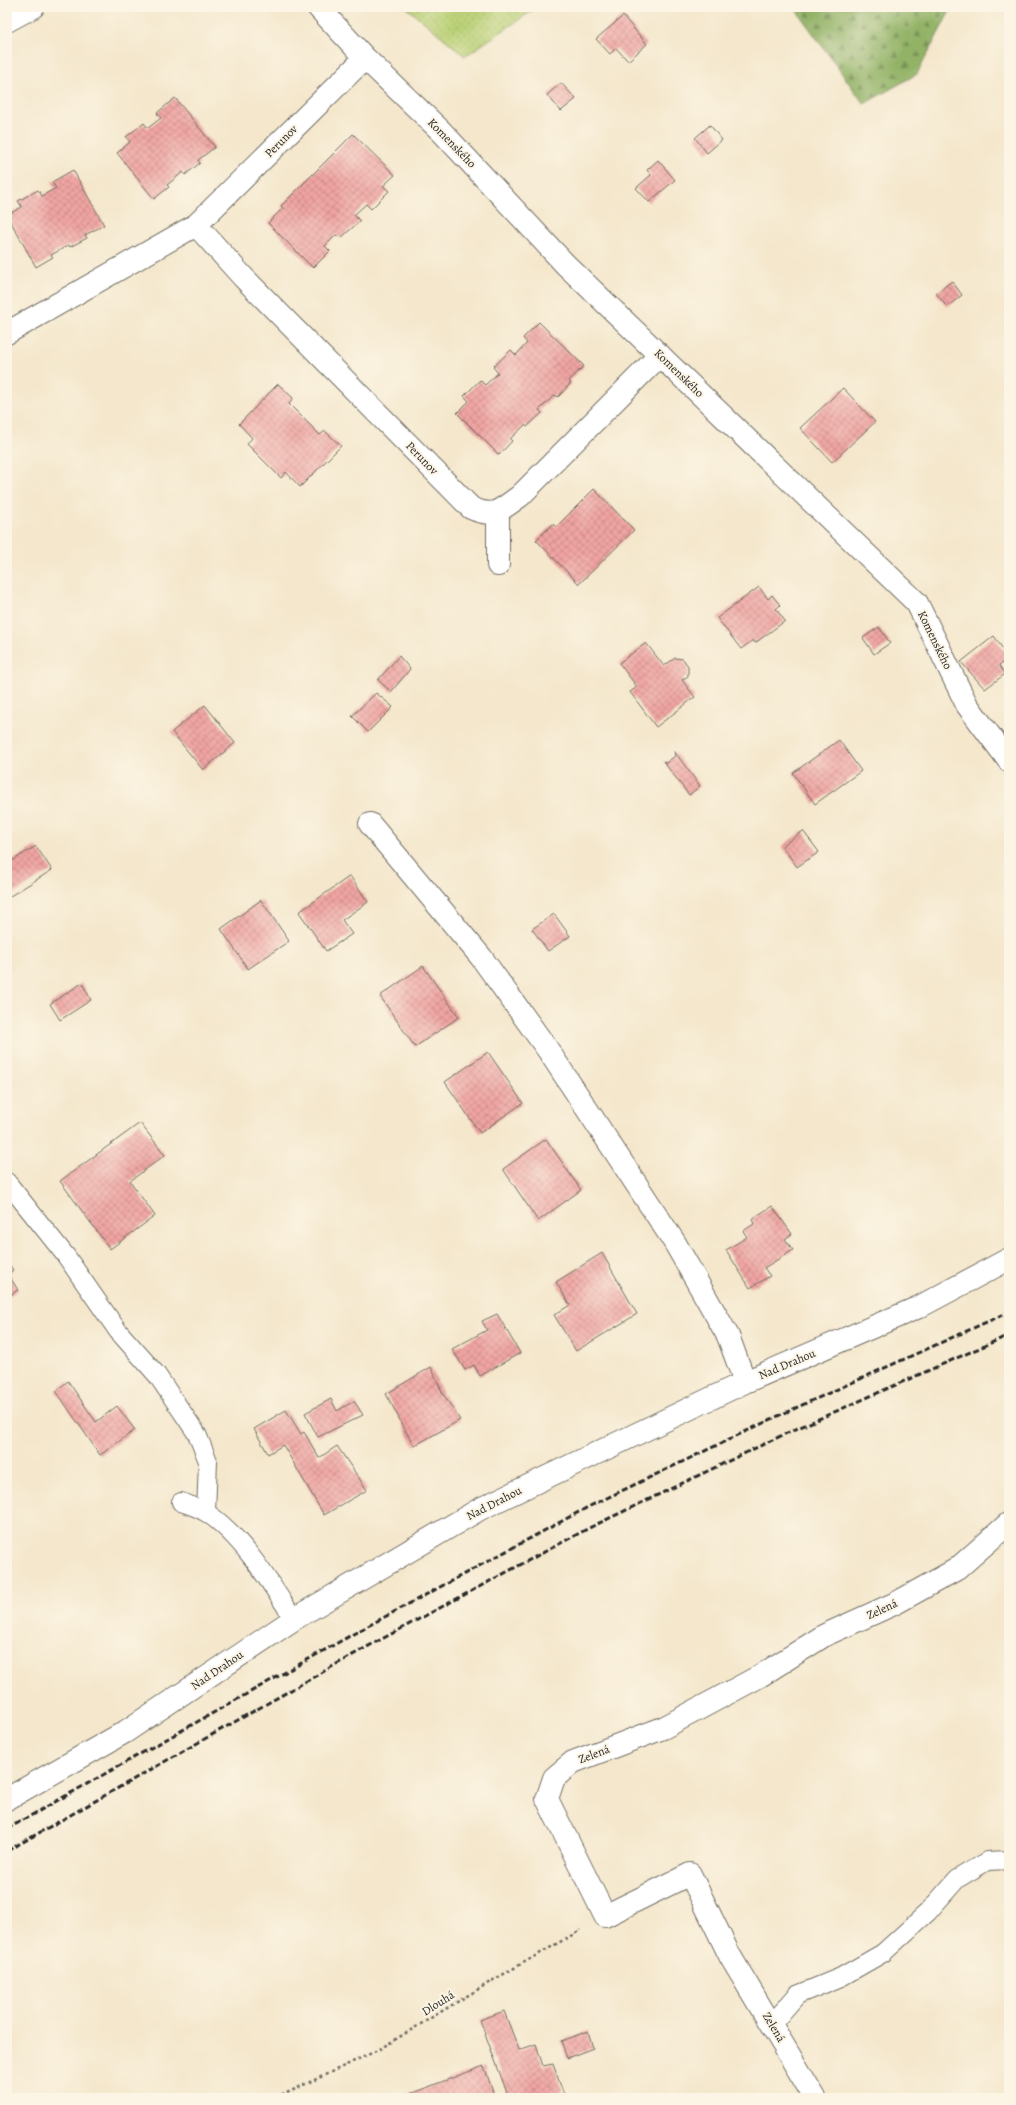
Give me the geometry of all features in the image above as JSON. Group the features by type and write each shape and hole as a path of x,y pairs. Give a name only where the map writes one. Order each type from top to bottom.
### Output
{"street":[{"path":"7,21 33,7"},
{"name":"Komenského","path":"318,7 366,58 442,132 565,264 917,603 967,705 1009,761"},
{"name":"Perunov","path":"7,333 196,225 366,58"},
{"name":"Perunov","path":"196,225 243,278 471,508 482,513 493,514 498,511"},
{"path":"498,565 498,511 520,496 660,355"},
{"path":"370,824 481,957 548,1050 675,1243 728,1336 745,1382"},
{"name":"Nad Drahou","path":"7,1799 125,1732 294,1619 480,1509 745,1382 919,1307 1009,1259"},
{"name":"Zelená","path":"815,2098 730,1956 690,1874 605,1916 548,1798 554,1778 573,1762 663,1728 760,1676 826,1635 896,1603 957,1569 1009,1523"}],"lane":[{"path":"7,1182 66,1256 118,1331 157,1375 197,1434 208,1461 206,1512"},
{"path":"181,1502 206,1512 231,1534 255,1562 294,1619"},
{"path":"772,2024 797,1995 841,1977 883,1953 928,1912 957,1879 987,1861 1009,1860"}],"path":[{"name":"Dlouhá","path":"276,2098 378,2050 495,1979 605,1916"}],"green space":[{"path":"406,7 538,7 465,56"},
{"path":"794,7 952,7 917,74 864,104"}],"building":[{"path":"623,16 647,44 628,61 616,48 610,54 596,39"},
{"path":"561,83 576,99 561,111 547,95"},
{"path":"175,98 215,147 198,160 200,163 185,175 183,172 167,185 169,187 154,199 117,153 130,142 126,137 144,123 148,128 161,118 157,113"},
{"path":"710,125 722,140 707,153 695,138"},
{"path":"353,134 395,175 383,186 389,191 371,209 366,204 354,215 360,221 341,238 336,235 325,246 330,251 313,268 268,223 283,208 281,206"},
{"path":"658,160 675,180 649,202 636,188 651,175 647,170"},
{"path":"73,170 104,225 85,235 87,238 70,247 69,245 51,255 53,257 36,267 7,215 22,207 18,201 38,190 42,196 56,188 52,182"},
{"path":"952,281 962,295 947,307 936,293"},
{"path":"539,322 584,366 569,381 571,383 558,397 555,395 539,410 542,413 527,427 525,425 510,439 512,441 499,455 457,413 469,401 464,396 480,380 485,385 498,373 493,367 511,350 516,355 527,343 523,338"},
{"path":"278,384 293,398 289,404 320,435 325,431 341,446 300,487 286,472 281,478 247,444 252,438 239,424"},
{"path":"843,388 875,422 832,462 800,428"},
{"path":"594,489 634,530 579,584 536,540 553,524 556,527"},
{"path":"759,587 768,599 772,595 780,605 776,609 785,621 755,643 753,640 741,649 717,618"},
{"path":"879,627 890,643 874,654 863,638"},
{"path":"994,636 1009,658 999,665 1005,674 985,689 961,662"},
{"path":"646,643 664,666 675,658 683,659 688,666 688,676 682,680 695,697 656,727 630,692 637,687 619,663"},
{"path":"399,656 410,669 391,692 378,680"},
{"path":"376,693 393,707 368,732 352,716"},
{"path":"205,705 235,743 203,770 172,732"},
{"path":"839,740 861,771 815,804 793,773"},
{"path":"674,751 700,786 689,795 663,761 666,763 675,756"},
{"path":"803,831 819,852 797,867 782,846"},
{"path":"36,846 52,870 7,898 7,864"},
{"path":"350,876 368,902 342,920 352,934 326,951 299,912"},
{"path":"261,900 289,941 248,969 221,929"},
{"path":"554,914 570,936 548,951 532,929"},
{"path":"423,966 459,1017 415,1047 380,996"},
{"path":"82,983 91,1000 60,1020 50,1004"},
{"path":"488,1052 523,1103 480,1133 445,1082"},
{"path":"140,1123 165,1155 130,1181 155,1216 110,1249 60,1181"},
{"path":"546,1139 581,1190 538,1221 503,1169"},
{"path":"772,1206 792,1234 785,1239 793,1250 764,1268 770,1276 750,1288 726,1250 747,1237 743,1231 754,1224 752,1219"},
{"path":"602,1253 637,1314 576,1351 554,1315 570,1305 556,1282"},
{"path":"7,1261 13,1270 8,1274 18,1290 7,1297"},
{"path":"497,1314 520,1353 480,1376 474,1365 465,1370 452,1349 487,1330 482,1321"},
{"path":"431,1367 443,1394 460,1420 414,1446 386,1394"},
{"path":"68,1381 96,1422 117,1406 135,1430 100,1455 56,1391"},
{"path":"331,1399 337,1411 354,1401 363,1415 318,1437 305,1413"},
{"path":"286,1410 301,1434 304,1432 319,1458 337,1446 367,1490 324,1515 283,1445 268,1454 254,1429"},
{"path":"504,2011 519,2050 536,2044 543,2066 553,2064 565,2098 509,2098 480,2020"},
{"path":"588,2031 593,2048 567,2058 561,2041"},
{"path":"484,2066 495,2098 399,2098"}],"railway":[{"path":"7,1829 355,1633 588,1507 780,1415 1009,1312"},
{"path":"7,1851 365,1648 589,1528 789,1432 1009,1335"}]}
